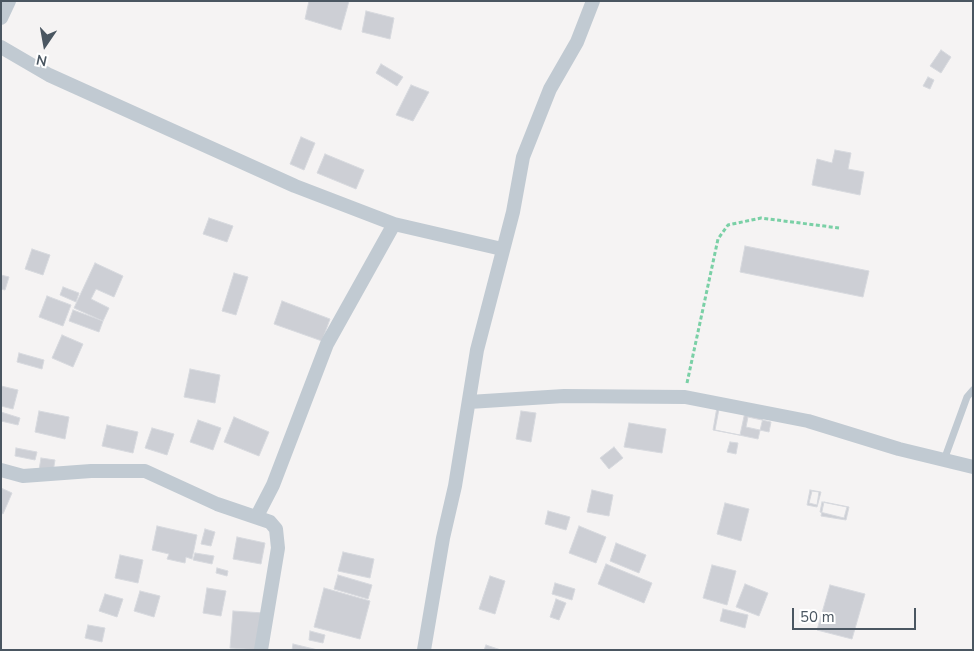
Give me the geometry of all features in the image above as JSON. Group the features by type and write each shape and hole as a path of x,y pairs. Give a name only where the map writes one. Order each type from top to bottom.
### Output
{"street":[{"path":"1,18 9,1"},
{"path":"424,650 477,350 513,212 523,157 550,89 577,42 593,1"},
{"path":"1,48 49,75 294,186 394,224 502,249"},
{"path":"256,516 273,485 327,344 394,224"},
{"path":"469,402 564,396 685,397 808,421 973,467"},
{"path":"1,470 23,476 91,471 145,471 217,504 270,522 276,529 278,538 262,650"}],"lane":[{"path":"944,460 968,397 973,390"}],"path":[{"path":"685,397 689,368 718,239 728,225 761,218 839,228"}],"building":[{"path":"309,1 349,1 341,30 305,19"},
{"path":"366,11 394,18 390,39 362,32"},
{"path":"941,50 951,57 941,73 930,66"},
{"path":"381,64 403,77 397,86 376,73"},
{"path":"928,77 934,80 930,89 923,86"},
{"path":"411,85 429,92 413,121 396,115"},
{"path":"301,137 315,143 304,170 290,164"},
{"path":"835,150 851,153 848,169 864,172 860,195 812,185 817,159 832,163"},
{"path":"325,154 364,170 356,189 317,173"},
{"path":"209,218 233,226 227,242 203,234"},
{"path":"745,246 869,271 863,297 740,272"},
{"path":"32,249 50,255 43,275 25,269"},
{"path":"95,263 123,276 114,297 96,289 91,299 109,308 103,321 74,308"},
{"path":"234,273 248,277 236,315 222,311"},
{"path":"1,275 9,277 5,290 1,289"},
{"path":"63,287 79,293 76,302 60,295"},
{"path":"47,296 71,305 63,326 39,317"},
{"path":"282,301 330,319 322,341 274,324"},
{"path":"73,310 103,321 99,332 69,321"},
{"path":"62,335 83,344 73,367 52,358"},
{"path":"19,353 44,360 42,369 17,362"},
{"path":"190,369 220,375 215,403 184,397"},
{"path":"1,386 18,390 13,409 1,406"},
{"path":"717,407 745,412 740,435 713,430"},
{"path":"719,409 763,418 758,439 715,430"},
{"path":"39,411 69,417 65,439 35,432"},
{"path":"521,411 536,413 531,442 516,439"},
{"path":"1,412 20,418 18,425 1,421"},
{"path":"234,417 269,432 259,456 224,442"},
{"path":"748,417 771,422 769,432 746,427"},
{"path":"198,420 221,428 213,450 190,442"},
{"path":"629,423 666,429 662,453 624,447"},
{"path":"107,425 138,432 133,453 102,446"},
{"path":"152,428 174,434 167,455 145,448"},
{"path":"730,442 738,443 736,454 727,452"},
{"path":"614,447 623,458 609,469 600,458"},
{"path":"16,448 37,452 35,460 15,456"},
{"path":"41,458 55,460 53,472 39,470"},
{"path":"1,488 12,493 3,514 1,513"},
{"path":"592,490 613,495 609,516 587,512"},
{"path":"810,490 821,492 817,507 807,505"},
{"path":"812,491 819,492 817,505 809,503"},
{"path":"822,502 847,507 844,518 820,512"},
{"path":"824,502 849,507 846,520 821,516"},
{"path":"725,503 749,509 741,541 717,534"},
{"path":"548,511 570,517 566,530 545,524"},
{"path":"157,526 197,535 192,559 186,557 185,563 167,559 169,554 152,550"},
{"path":"579,526 606,537 596,563 569,553"},
{"path":"205,529 215,532 211,546 201,544"},
{"path":"237,537 265,543 261,564 233,559"},
{"path":"616,543 646,555 639,573 610,561"},
{"path":"343,552 374,559 370,578 338,571"},
{"path":"195,553 214,556 212,564 193,560"},
{"path":"120,555 143,560 138,583 115,578"},
{"path":"606,564 652,583 644,603 598,584"},
{"path":"712,565 736,571 727,605 703,598"},
{"path":"217,568 228,571 227,576 216,573"},
{"path":"338,575 372,585 368,599 334,589"},
{"path":"490,576 505,581 495,614 479,609"},
{"path":"555,583 575,589 572,600 552,594"},
{"path":"745,584 768,593 759,616 736,607"},
{"path":"830,585 865,594 852,639 817,630"},
{"path":"207,588 226,591 221,616 203,613"},
{"path":"324,588 370,601 360,639 314,627"},
{"path":"140,591 160,596 154,617 134,611"},
{"path":"105,594 123,599 117,617 99,611"},
{"path":"556,599 566,603 559,620 550,617"},
{"path":"723,609 748,615 745,628 720,621"},
{"path":"233,611 264,613 261,650 230,648"},
{"path":"88,625 105,628 102,642 85,638"},
{"path":"310,631 325,635 323,643 309,640"},
{"path":"293,644 318,650 292,650"},
{"path":"486,645 501,650 484,650"}]}
